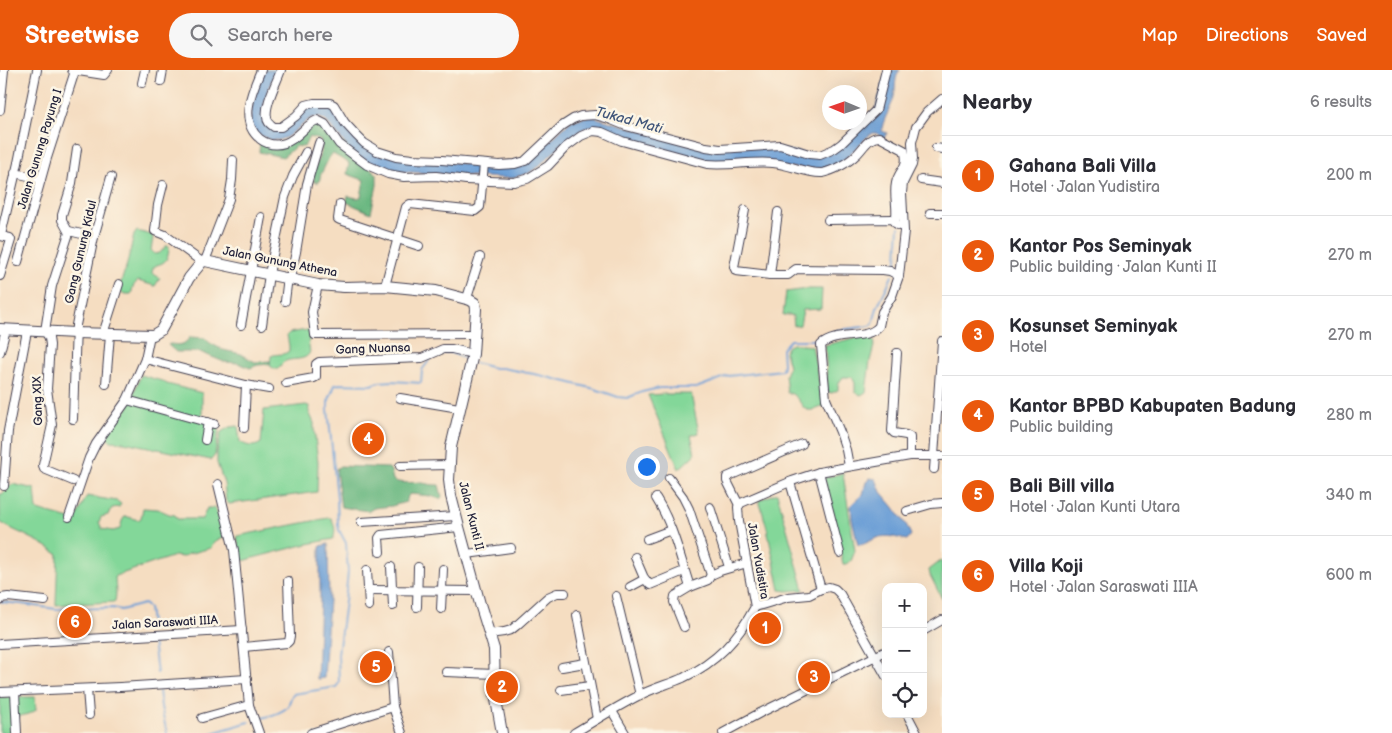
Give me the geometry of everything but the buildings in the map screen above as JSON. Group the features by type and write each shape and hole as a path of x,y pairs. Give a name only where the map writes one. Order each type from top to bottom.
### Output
{"street":[{"path":"0,110 4,70"},
{"path":"0,276 2,261 11,239 1,235 37,70"},
{"path":"74,70 104,75 108,70"},
{"name":"Jalan Gunung Payung I","path":"18,262 74,70"},
{"path":"142,83 145,70"},
{"path":"161,81 163,70"},
{"path":"260,70 249,104 249,122 254,133 266,143 278,145 288,142 316,120 325,124 340,144 366,165 381,172 404,177 436,176 514,182 527,179 548,166 566,147 581,136 594,131 602,132 622,141 707,164 784,164 811,172 822,173 850,160 857,155 868,141 879,137 904,150 907,159 896,181 894,194 899,226"},
{"path":"281,70 266,114 267,119 274,127 281,127 296,116 306,105 314,102 330,103 334,105 345,123 357,136 364,143 378,151 396,157 484,165 515,164 525,161 562,126 581,116 609,119 626,126 706,147 720,149 780,145 809,154 820,155 841,144 876,110 886,70"},
{"path":"849,466 840,432 826,399 821,345 832,338 871,332 877,329 881,322 882,312 892,296 902,193 912,165 912,142 916,127 927,112 942,98"},
{"path":"285,302 296,252 307,184 319,143"},
{"name":"Gang Gunung Kidul","path":"69,231 62,220 62,215 72,183 77,149"},
{"path":"262,325 269,274 285,197 293,176 306,152"},
{"path":"0,352 3,329 150,335 161,330 190,278 204,261 229,199 233,160"},
{"path":"386,286 405,208 410,204 478,210 480,207 484,165"},
{"path":"16,173 41,179"},
{"name":"Gang Gunung Kidul","path":"73,419 75,333 94,237 111,177"},
{"path":"921,180 942,183"},
{"path":"163,185 155,230 204,261"},
{"path":"340,204 338,215 340,220 419,246"},
{"path":"745,210 734,267 736,271 770,276 788,275 796,269 895,274"},
{"path":"770,276 778,212"},
{"path":"930,213 942,213"},
{"path":"241,325 261,217"},
{"path":"828,220 880,218 891,219 899,226"},
{"path":"45,331 52,286 69,231 94,237"},
{"path":"471,301 480,256"},
{"name":"Jalan Gunung Athena","path":"204,261 318,285 344,287 386,286 436,291 471,301"},
{"path":"106,384 106,334 119,284"},
{"path":"318,285 312,312 315,335 474,334"},
{"name":"Jalan Kunti II","path":"471,301 476,309 473,354 451,446 449,465 451,496 494,649 496,702 502,733"},
{"path":"4,486 8,431 27,330"},
{"name":"Gang XIX","path":"45,331 50,345 48,389 52,425 43,467 73,481"},
{"path":"69,517 84,469 96,444 127,400 145,359 150,335"},
{"path":"934,469 937,456 942,342"},
{"name":"Gang Nuansa","path":"286,383 314,378 316,376 316,364 319,362 422,358 443,349 473,354"},
{"path":"897,353 892,430 894,433 910,437 910,456"},
{"path":"145,359 246,385 269,389"},
{"path":"244,428 246,385"},
{"path":"400,398 460,408"},
{"path":"127,400 211,423 205,440"},
{"path":"802,444 727,477 727,481 739,505 744,501 790,482 819,472 910,456 937,456"},
{"path":"400,466 449,465"},
{"path":"819,472 840,553"},
{"path":"670,478 690,509 712,575"},
{"path":"790,482 821,589"},
{"path":"218,484 234,550 249,705 258,733"},
{"path":"656,498 663,509 690,587"},
{"path":"906,511 942,503"},
{"name":"Jalan Yudistira","path":"574,733 640,695 703,668 729,646 739,634 755,607 739,521 739,505"},
{"path":"710,507 729,567"},
{"path":"361,522 458,522"},
{"path":"380,552 381,536 458,522"},
{"path":"647,539 671,530"},
{"path":"467,554 511,548"},
{"path":"635,557 645,579 650,585 684,571"},
{"path":"684,627 674,598 690,587 708,580 712,575 729,567 747,563"},
{"path":"391,567 392,606"},
{"path":"417,607 418,567"},
{"path":"441,609 443,569"},
{"path":"367,570 369,606"},
{"path":"630,587 645,579"},
{"path":"244,647 287,644 290,636 288,581"},
{"path":"755,607 788,597 809,595 821,589 835,589 840,594 884,673"},
{"path":"368,590 477,590"},
{"path":"489,634 511,630 548,597 557,593 565,593"},
{"path":"0,600 8,596 45,601"},
{"path":"616,596 640,695"},
{"path":"577,615 597,719"},
{"path":"927,629 942,620"},
{"name":"Jalan Saraswati IIIA","path":"0,644 242,630"},
{"path":"389,652 393,707 402,733"},
{"path":"723,733 882,653"},
{"path":"562,667 585,663"},
{"path":"446,672 495,674"},
{"path":"0,692 87,689 247,679"},
{"path":"561,690 590,686"},
{"path":"87,689 89,715"},
{"path":"15,692 17,733"},
{"path":"202,718 249,705"},
{"path":"311,733 393,707"},
{"path":"612,711 625,733"},
{"path":"909,718 917,733"}],"green space":[{"path":"315,123 323,126 377,174 377,185 371,213 346,202 348,196 361,197 364,180 347,174 349,163 333,154 330,156 321,174 319,182 314,182 314,171 321,150 320,140 309,137 304,147 296,146 283,157 259,152 260,142 277,147"},
{"path":"137,231 152,235 151,250 155,254 160,253 166,246 169,246 168,254 164,262 153,269 152,273 160,278 155,286 138,281 134,285 131,294 125,294 118,291 134,235"},
{"path":"822,289 821,309 803,310 800,325 794,326 793,316 783,315 786,292"},
{"path":"307,330 311,334 309,338 310,352 307,356 282,363 278,369 270,366 271,356 289,351 287,335 289,333"},
{"path":"190,337 205,338 223,350 241,354 255,362 270,361 270,364 250,368 238,363 224,362 200,352 176,352 168,345 182,344"},
{"path":"859,337 872,337 875,342 870,361 866,392 861,395 855,392 855,383 852,377 843,377 838,384 838,390 832,393 828,392 825,345"},
{"path":"792,344 812,346 824,406 809,410 805,409 793,395 787,392 785,375 789,366 785,352 787,347"},
{"path":"141,375 202,393 202,417 219,426 215,455 211,460 111,441 106,437 128,407"},
{"path":"691,394 699,433 691,435 695,454 679,469 648,395"},
{"path":"309,406 309,412 314,423 318,462 317,492 229,504 226,501 224,483 217,463 221,432 230,427 238,426 240,442 256,446 261,443 264,410"},
{"path":"340,466 389,468 393,480 403,483 439,485 442,497 440,499 410,494 406,502 374,508 369,511 341,507 336,469"},
{"path":"843,474 855,551 851,561 846,564 843,564 824,478"},
{"path":"12,484 35,489 37,510 74,520 87,496 117,501 121,504 119,507 112,508 108,515 101,517 99,522 102,529 113,531 120,529 125,516 138,520 141,518 143,508 158,509 175,515 177,519 202,519 207,508 215,508 222,526 223,538 215,541 211,548 183,557 174,556 115,576 116,595 113,602 56,605 58,554 40,542 0,522 0,494"},
{"path":"777,493 804,590 780,590 759,500"},
{"path":"331,518 334,526 335,534 333,539 241,561 237,536"},
{"path":"942,560 942,599 929,570"},
{"path":"0,697 35,697 36,710 14,718 14,733 0,733"}],"water":[{"path":"262,70 277,70 264,104 273,130 312,105 326,106 335,112 376,152 473,165 529,160 571,121 590,116 692,145 775,148 823,156 854,130 867,130 867,119 874,113 887,70 900,70 896,79 893,101 882,127 882,131 887,133 884,138 876,133 872,133 842,162 830,167 812,169 713,162 628,141 612,131 592,126 583,129 565,141 529,173 512,178 395,171 372,165 352,152 326,121 319,117 311,118 287,137 279,140 270,140 255,133 250,123 255,86"},
{"path":"870,478 876,479 881,492 906,524 911,535 907,540 884,536 858,545 851,505 863,494 866,482"},
{"path":"328,544 329,600 324,678 317,679 320,548"}],"waterway":[{"path":"894,271 897,259 899,227"},
{"path":"475,363 539,375 595,389 618,397 627,398 659,388 696,388 728,376 782,370 782,349 790,340 816,340 839,330 870,326 873,324 877,308 892,276"},
{"path":"440,354 449,352 469,360"},
{"path":"262,718 283,711 288,706 293,694 336,687 339,683 338,654 348,572 346,543 338,524 328,409 328,402 335,385 372,385 379,382 392,381 421,383 422,370 431,358"},
{"path":"2,602 56,609 113,608 121,610 144,604 149,608 152,630"},
{"path":"153,641 157,673"},
{"path":"159,691 167,733"},
{"path":"212,733 249,722"}],"place":[{"name":"Kantor BPBD Kabupaten Badung","path":"368,439"},
{"name":"Villa Koji","path":"75,622"},
{"name":"Gahana Bali Villa","path":"765,628"},
{"name":"Bali Bill villa","path":"376,667"},
{"name":"Kosunset Seminyak","path":"814,677"},
{"name":"Kantor Pos Seminyak","path":"502,687"}],"water label":[{"name":"Tukad Mati","path":"629,120"}]}
